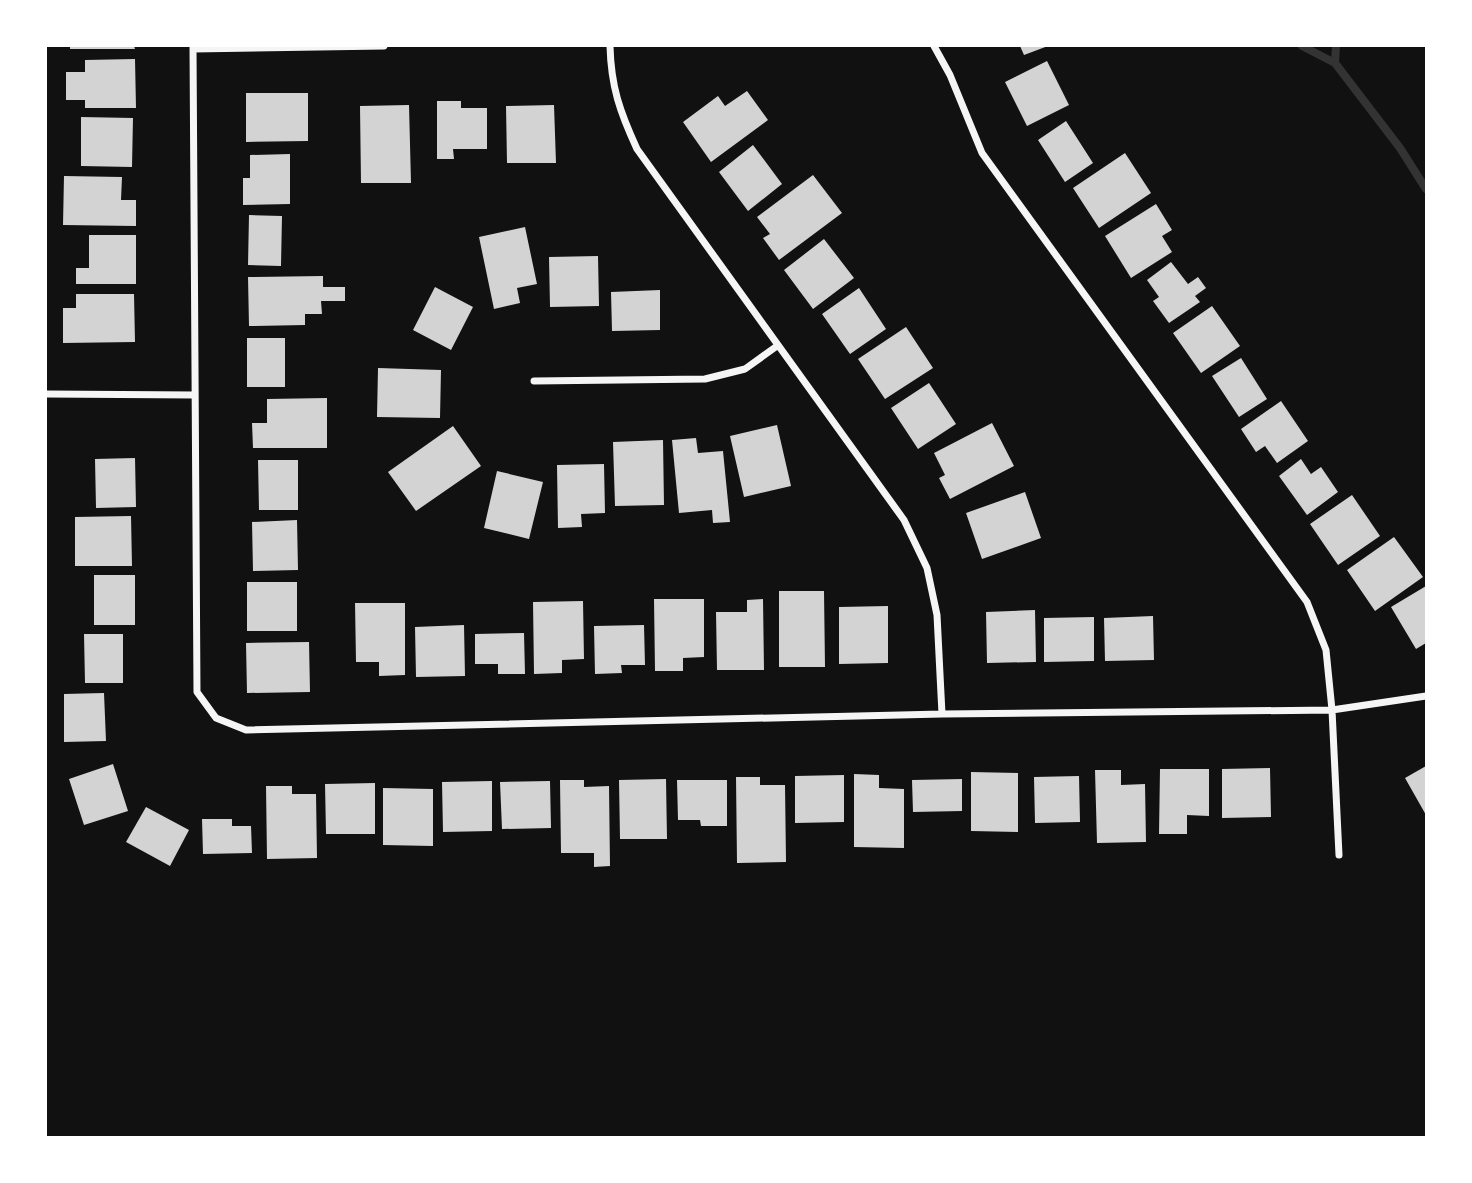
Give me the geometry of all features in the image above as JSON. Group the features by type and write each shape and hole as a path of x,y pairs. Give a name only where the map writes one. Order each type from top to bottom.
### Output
{"street":[{"path":"384,46 193,47 197,692 216,718 246,730 942,714 1332,710 1426,696"},
{"path":"611,46 611,75 621,114 637,149 904,520 927,568 937,615 942,714"},
{"path":"934,46 950,75 982,153 1307,601 1326,650 1332,710 1339,855"},
{"path":"534,381 705,379 745,369 777,346"},
{"path":"46,394 195,395"}],"building":[{"path":"70,46 134,46 135,49 70,49"},
{"path":"1020,46 1048,46 1024,55"},
{"path":"135,59 136,108 85,108 85,100 66,100 66,72 85,72 85,60"},
{"path":"1047,61 1069,105 1027,126 1005,82"},
{"path":"747,91 768,120 711,162 683,122 718,96 725,106"},
{"path":"246,93 308,93 308,141 246,142"},
{"path":"437,101 461,101 461,108 487,108 487,149 453,149 454,159 437,159"},
{"path":"409,105 411,183 361,183 360,106"},
{"path":"554,105 556,163 507,163 506,106"},
{"path":"81,117 133,118 132,167 81,166"},
{"path":"1066,121 1093,163 1065,182 1038,140"},
{"path":"753,145 782,184 748,211 719,172"},
{"path":"1125,153 1151,193 1099,228 1073,188"},
{"path":"290,154 290,204 243,205 243,178 250,178 250,155"},
{"path":"813,175 842,213 779,260 763,238 770,234 757,217"},
{"path":"64,176 122,177 121,200 136,200 136,226 63,225"},
{"path":"1156,204 1172,230 1162,236 1172,252 1131,278 1105,236"},
{"path":"249,215 282,216 281,266 248,265"},
{"path":"525,227 537,284 517,288 520,303 494,309 479,237"},
{"path":"89,235 136,235 136,284 76,284 76,268 89,268"},
{"path":"824,239 854,278 813,309 784,270"},
{"path":"598,256 599,306 550,307 549,257"},
{"path":"1171,262 1188,284 1198,277 1206,288 1195,296 1200,302 1169,323 1153,301 1159,297 1147,280"},
{"path":"323,276 323,287 345,287 345,301 321,301 322,314 305,314 305,325 249,326 248,277"},
{"path":"435,287 473,307 451,350 413,330"},
{"path":"859,288 886,329 850,354 822,314"},
{"path":"660,290 660,330 612,331 611,292"},
{"path":"76,294 134,294 135,342 63,343 63,308 76,308"},
{"path":"1212,306 1240,346 1201,373 1173,333"},
{"path":"906,327 933,368 885,399 858,359"},
{"path":"247,338 285,338 285,387 247,387"},
{"path":"1241,358 1267,399 1239,417 1212,376"},
{"path":"378,368 441,370 440,418 377,417"},
{"path":"929,383 956,424 918,449 891,408"},
{"path":"327,398 327,448 253,448 252,423 267,423 267,399"},
{"path":"1281,401 1308,441 1277,463 1265,446 1256,452 1241,429"},
{"path":"992,423 1014,466 950,499 939,478 945,475 934,453"},
{"path":"777,425 791,486 744,497 730,436"},
{"path":"453,426 481,466 416,511 388,472"},
{"path":"696,438 698,453 723,451 730,522 713,523 712,510 679,513 672,440"},
{"path":"663,440 664,505 615,506 613,442"},
{"path":"135,458 136,507 96,508 95,459"},
{"path":"1301,459 1311,474 1321,467 1338,492 1307,515 1279,476"},
{"path":"258,460 298,460 298,510 259,510"},
{"path":"604,464 605,513 581,514 582,527 558,528 557,465"},
{"path":"497,471 543,482 529,539 484,528"},
{"path":"1025,492 1041,538 982,559 966,513"},
{"path":"1352,495 1380,536 1338,565 1310,524"},
{"path":"131,516 132,566 75,566 75,517"},
{"path":"297,520 298,570 253,571 252,522"},
{"path":"1394,537 1423,577 1375,611 1347,570"},
{"path":"94,575 135,575 135,625 94,625"},
{"path":"247,582 297,582 297,631 247,631"},
{"path":"1426,586 1426,643 1416,649 1391,607"},
{"path":"779,591 824,591 825,667 779,667"},
{"path":"654,599 704,599 704,657 683,658 683,671 655,671"},
{"path":"763,599 764,670 717,670 716,612 747,612 747,600"},
{"path":"583,601 584,659 562,660 562,673 534,674 533,602"},
{"path":"355,603 405,603 405,675 379,676 379,662 356,662"},
{"path":"888,606 888,663 839,664 839,607"},
{"path":"1035,610 1036,662 987,663 986,612"},
{"path":"1153,616 1154,660 1105,661 1104,618"},
{"path":"1094,617 1094,661 1044,662 1044,618"},
{"path":"464,625 465,676 416,677 415,627"},
{"path":"644,625 645,665 621,665 622,673 595,674 594,626"},
{"path":"524,633 525,674 498,674 498,664 475,664 475,634"},
{"path":"84,634 123,634 123,683 85,683"},
{"path":"309,642 310,692 247,693 246,643"},
{"path":"104,693 106,741 64,742 64,694"},
{"path":"113,764 128,811 84,825 69,779"},
{"path":"1426,766 1426,815 1405,778"},
{"path":"1270,768 1271,817 1222,818 1222,769"},
{"path":"1160,769 1209,769 1209,816 1187,815 1187,834 1159,834"},
{"path":"1095,770 1121,770 1121,785 1145,784 1146,842 1097,843"},
{"path":"971,772 1018,773 1018,832 971,831"},
{"path":"854,774 879,775 879,788 904,789 904,848 854,847"},
{"path":"844,775 844,822 795,823 795,776"},
{"path":"1079,776 1080,822 1035,823 1034,777"},
{"path":"736,777 760,777 760,785 785,785 786,862 737,863"},
{"path":"666,779 667,839 620,839 619,780"},
{"path":"962,779 962,811 913,812 912,780"},
{"path":"560,780 584,780 584,787 609,786 610,866 594,867 594,853 561,853"},
{"path":"677,780 727,780 727,826 701,826 700,820 678,820"},
{"path":"492,781 492,831 443,832 442,782"},
{"path":"550,781 551,828 502,829 500,782"},
{"path":"375,783 375,834 326,834 325,784"},
{"path":"266,786 292,786 292,794 316,794 317,858 267,859"},
{"path":"383,788 433,789 433,846 383,845"},
{"path":"146,807 189,830 170,866 126,842"},
{"path":"202,819 232,819 232,826 251,826 252,853 203,854"}],"waterway":[{"path":"1302,46 1335,63 1400,148 1426,189"},
{"path":"1335,63 1336,46"}]}
